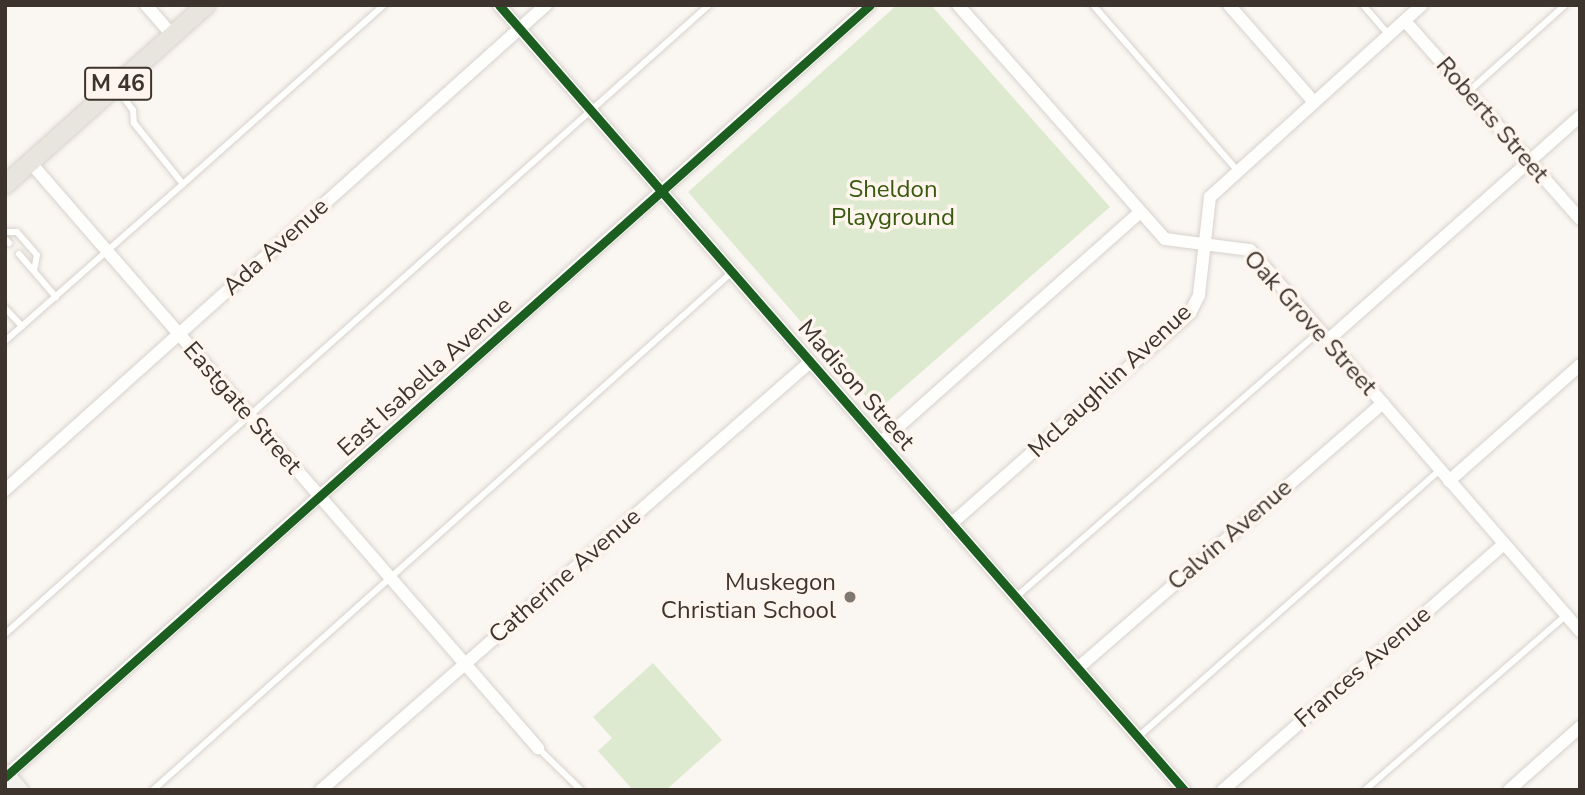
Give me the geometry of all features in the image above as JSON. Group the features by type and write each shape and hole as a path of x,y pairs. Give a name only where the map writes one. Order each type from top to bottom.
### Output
{"main road":[{"name":"M 46","path":"5,185 206,5"},
{"path":"6,775 20,790"}],"street":[{"path":"146,5 173,35"},
{"name":"Madison Street","path":"499,5 1184,790"},
{"name":"Ada Avenue","path":"5,490 546,5"},
{"name":"East Isabella Avenue","path":"6,775 870,5"},
{"name":"Oak Grove Street","path":"958,5 1140,212 1169,241 1250,250 1574,621"},
{"path":"1229,5 1314,102"},
{"name":"McLaughlin Avenue","path":"951,524 1189,313 1199,295 1210,197 1422,5"},
{"name":"Roberts Street","path":"1405,21 1580,219"},
{"path":"1324,336 1580,116"},
{"name":"Eastgate Street","path":"30,162 538,748"},
{"path":"880,443 1140,212"},
{"name":"Catherine Avenue","path":"321,790 810,362"},
{"path":"1449,481 1580,365"},
{"name":"Calvin Avenue","path":"1078,668 1382,403"},
{"name":"Frances Avenue","path":"1223,790 1504,544"},
{"path":"1509,790 1580,727"}],"lane":[{"path":"5,341 108,253 384,5"},
{"path":"5,634 709,5"},
{"path":"1093,5 1238,171"},
{"path":"1363,5 1389,34"},
{"path":"1468,92 1565,5"},
{"path":"115,86 133,110 134,123 183,184"},
{"path":"5,232 17,232 37,255 34,271"},
{"path":"19,254 57,297"},
{"path":"153,790 732,272"},
{"path":"5,308 22,326"},
{"path":"1016,598 1324,336"},
{"path":"1138,737 1440,470"},
{"path":"1365,790 1574,621"},
{"path":"538,748 577,788"}],"green space":[{"name":"Sheldon Playground","path":"897,5 931,5 1110,207 878,410 688,192"},
{"path":"653,663 722,740 666,790 633,790 598,751 612,738 593,717"}],"cycle path":[{"path":"499,5 1184,790"},
{"path":"5,777 870,5"}],"place":[{"name":"Muskegon Christian School","path":"850,597"}]}
